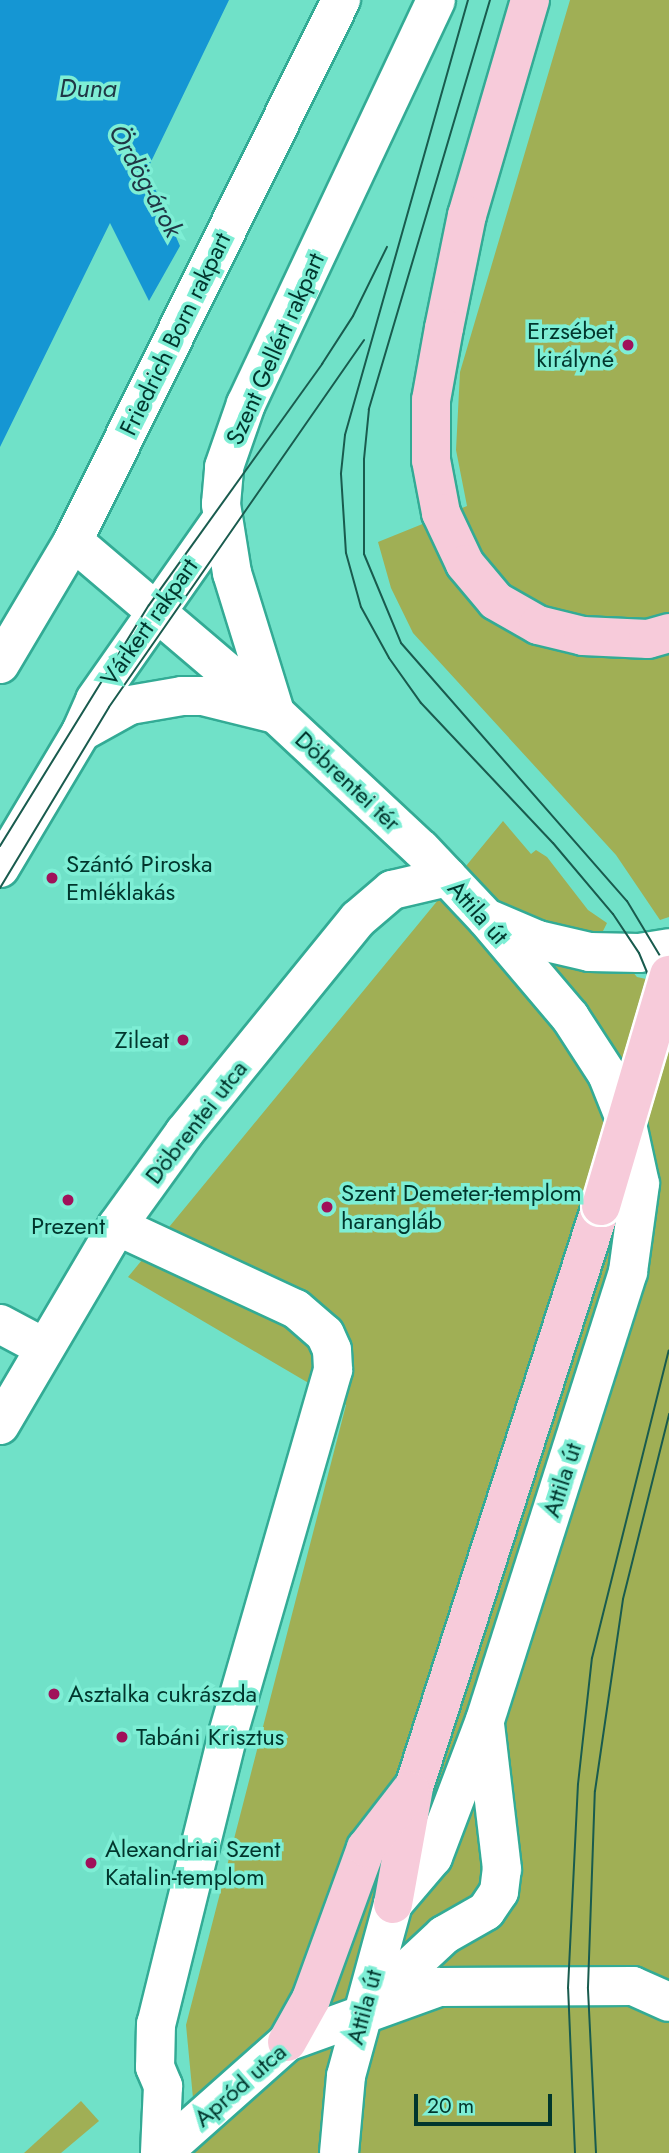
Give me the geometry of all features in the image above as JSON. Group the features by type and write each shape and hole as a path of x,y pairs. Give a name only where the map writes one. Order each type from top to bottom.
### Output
{"main road":[{"name":"Friedrich Born rakpart","path":"0,664 73,541 341,0"},
{"name":"Szent Gellért rakpart","path":"276,714 232,573 223,517 224,467 246,404 436,0"},
{"path":"530,0 467,215 431,400 431,460 440,513 466,564 496,601 538,625 583,636 648,639 669,633"},
{"name":"Várkert rakpart","path":"0,868 81,732 95,700 223,517"},
{"name":"Döbrentei tér","path":"73,541 276,714 421,849"},
{"name":"Várkert rakpart","path":"81,732 130,705 182,696 203,696 276,714"},
{"name":"Attila út","path":"339,2153 346,2076 393,1904 433,1857 485,1720 628,1272 640,1184 627,1124 607,1074 570,1017 486,918 421,849"},
{"name":"Döbrentei utca","path":"0,1425 43,1347 117,1226 184,1133 358,919 392,890 447,877"},
{"path":"486,918 538,940 590,952 639,953 669,948"},
{"path":"393,1904 414,1787 601,1206 669,975"},
{"path":"117,1226 296,1309 325,1334 332,1350 333,1370 228,1734 156,2024 155,2067 163,2086 161,2153"},
{"path":"0,1324 43,1347"},
{"path":"362,2011 444,1934 486,1911 499,1892 502,1869 485,1720"},
{"path":"288,2042 311,1999 366,1848 414,1787"},
{"name":"Apród utca","path":"161,2153 288,2042 362,2011 439,1987 632,1986 669,2002"}],"green space":[{"path":"570,0 669,0 669,917 660,920 616,855 413,633 391,588 378,542 467,506 456,450 460,372"},
{"path":"503,821 531,854 536,850 547,857 588,910 607,923 601,935 637,977 669,984 669,2153 182,2153 197,2140 186,2025 346,1405 128,1277"},
{"path":"81,2101 99,2121 61,2153 24,2153"}],"water":[{"name":"Duna","path":"0,0 229,0 147,170 180,246 149,301 110,223 0,447"}],"tram line":[{"path":"468,0 345,435 341,474 346,553 361,607 389,658 421,703 553,843 613,914 639,953 669,1025"},
{"path":"490,0 369,409 364,459 364,554 401,643 627,901 669,971"},
{"path":"0,846 149,605 322,364 353,316 387,247"},
{"path":"0,888 109,707 364,340"},
{"path":"575,2153 568,1988 578,1784 592,1658 669,1350"},
{"path":"596,2153 588,1987 595,1791 623,1599 669,1414"}],"place":[{"name":"Erzsébet királyné","path":"628,345"},
{"name":"Szántó Piroska Emléklakás","path":"52,878"},
{"name":"Zileat","path":"183,1040"},
{"name":"Prezent","path":"68,1200"},
{"name":"Szent Demeter-templom harangláb","path":"327,1207"},
{"name":"Asztalka cukrászda","path":"54,1694"},
{"name":"Tabáni Krisztus","path":"122,1737"},
{"name":"Alexandriai Szent Katalin-templom","path":"91,1863"}],"water label":[{"name":"Ördög-árok","path":"145,181"}]}
